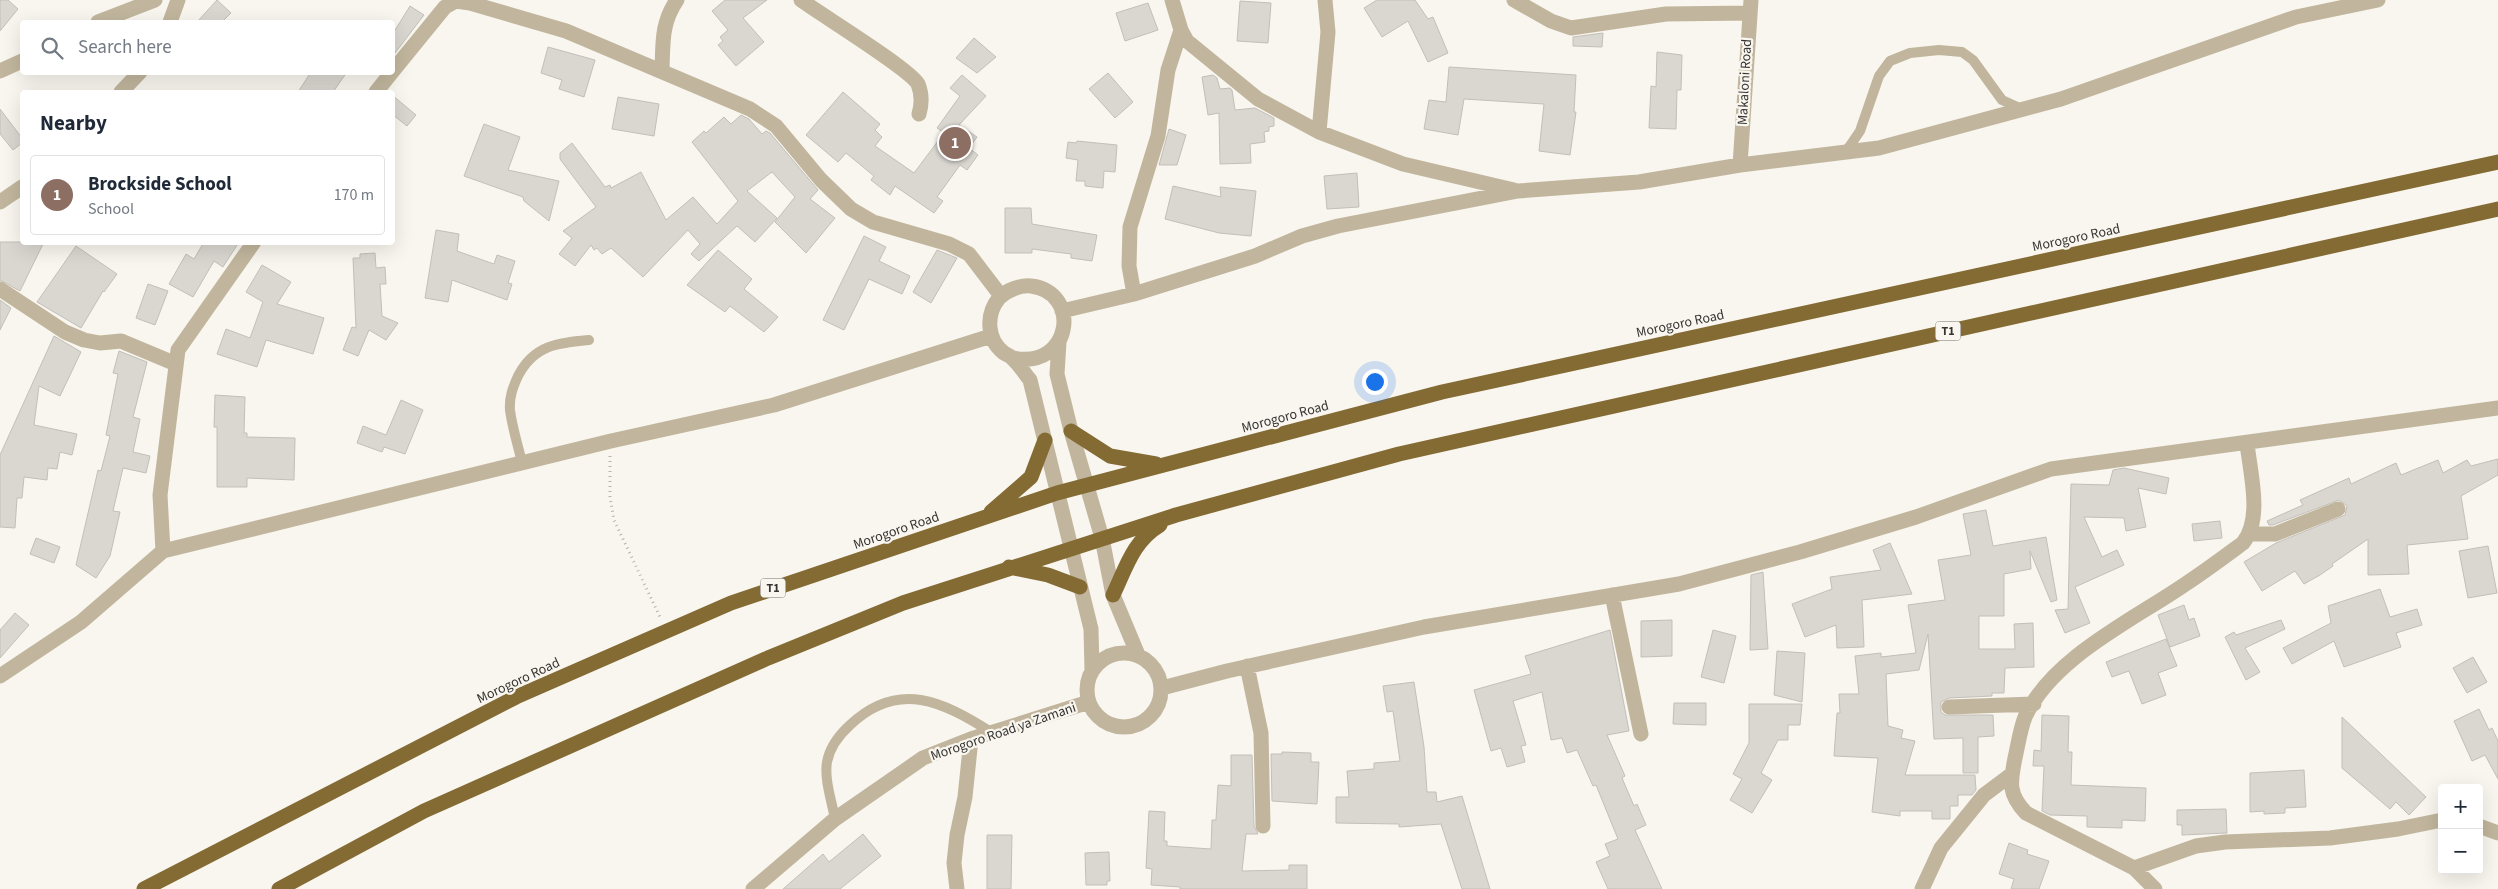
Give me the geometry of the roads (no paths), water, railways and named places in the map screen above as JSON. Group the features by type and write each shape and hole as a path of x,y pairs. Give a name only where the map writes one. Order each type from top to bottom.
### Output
{"highway":[{"name":"Morogoro Road","path":"144,889 508,702 731,603 1057,493 1442,392 2498,162"},
{"name":"T1","path":"279,889 424,811 750,666 903,603 1008,567 1176,515 1399,454 2498,209"},
{"path":"1071,431 1110,456 1161,465"},
{"path":"986,516 1031,476 1045,440"},
{"path":"1114,595 1132,554 1146,534 1176,515"},
{"path":"1008,567 1048,575 1080,587"}],"street":[{"path":"103,20 154,0"},
{"path":"171,20 178,0"},
{"path":"662,71 664,28 668,14 677,0"},
{"path":"800,0 897,65 917,83 922,103 919,114"},
{"path":"1172,0 1181,30 1195,48 1258,99 1319,132 1403,164 1518,191"},
{"path":"1319,132 1328,32 1325,0"},
{"path":"1514,0 1551,21 1571,28 1666,14 1750,6"},
{"path":"1062,311 1134,294 1255,256 1302,236 1338,226 1518,191 1639,182 1740,165 1879,148 2024,110 2296,17 2378,0"},
{"path":"395,68 445,7 456,1 470,3 566,31 750,109 776,126 821,180 851,208 873,222 949,244 969,254 1001,296"},
{"name":"Makaloni Road","path":"1740,165 1750,6"},
{"path":"1134,294 1129,266 1130,227 1158,136 1168,70 1181,30"},
{"path":"0,71 20,62"},
{"path":"123,90 137,75"},
{"path":"378,90 390,75"},
{"path":"0,202 20,188"},
{"path":"163,551 160,495 178,350 252,245"},
{"path":"1013,358 1030,380 1091,629 1092,671 1088,681 1089,702 1097,715 1110,724 1131,726 1150,716 1158,703 1162,688 1155,668 1138,655 1114,595 1102,538 1071,431 1057,374 1059,342 1063,332 1062,311 1050,294 1035,288 1020,287 1001,296 990,314 991,336 1003,353 1013,358 1023,360 1039,358 1052,350 1059,342"},
{"path":"0,289 66,332 84,340 100,342 120,341 176,364"},
{"path":"0,676 81,622 163,551 611,441 774,405 991,336"},
{"path":"1162,688 1247,666 1424,627 1679,584 1800,552 1916,517 2051,469 2247,444 2498,408"},
{"path":"2155,889 2134,868 2026,813 2014,801 2012,774 2025,718 2046,685 2093,642 2184,585 2243,543 2250,534 2254,507 2247,444"},
{"path":"2250,534 2275,534 2338,509"},
{"path":"1612,595 1641,734"},
{"path":"1092,671 1107,656 1117,653 1138,655"},
{"path":"1247,666 1261,733 1262,826"},
{"name":"Morogoro Road ya Zamani","path":"752,889 835,819 923,758 971,738 1089,702"},
{"path":"1949,707 2034,704"},
{"path":"958,889 954,863 957,835 965,797 971,738"},
{"path":"1922,889 1941,848 1984,795 2012,774"},
{"path":"2134,868 2196,846 2225,842 2330,838 2398,829 2438,821"},
{"path":"2483,827 2498,833"}],"lane":[{"path":"1845,153 1860,131 1879,76 1890,61 1910,53 1939,50 1962,52 1973,60 2002,100 2024,110"},
{"path":"522,463 510,409 511,391 528,358 541,350 564,342 589,340"},
{"path":"835,819 826,763 836,738 864,712 895,700 922,700 956,710 992,732"}],"place":[{"name":"Brockside School","path":"955,143"}]}
